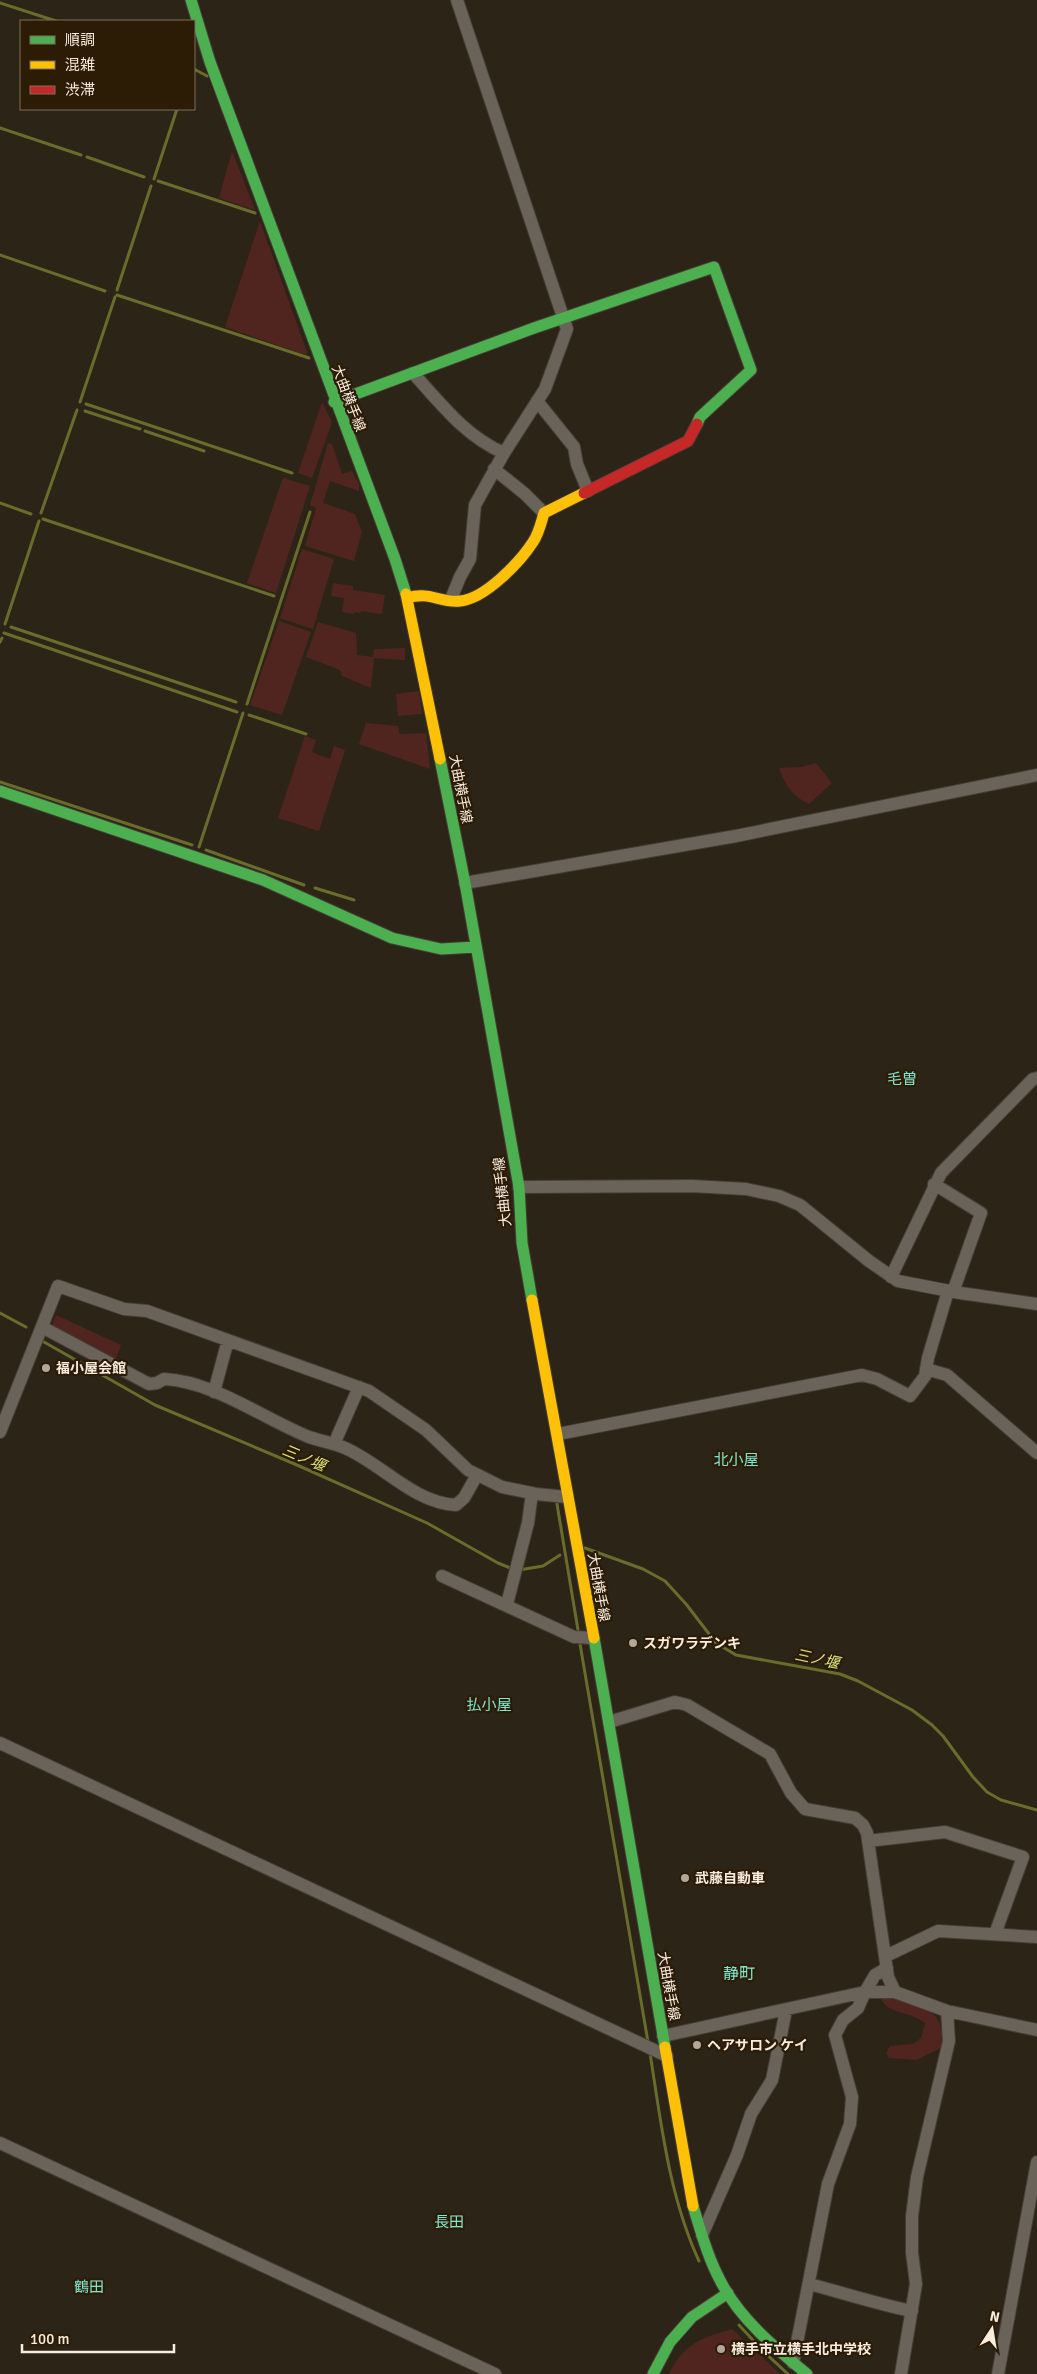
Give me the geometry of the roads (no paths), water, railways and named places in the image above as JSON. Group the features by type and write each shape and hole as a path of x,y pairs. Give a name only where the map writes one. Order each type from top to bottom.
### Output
{"main road":[{"name":"大曲横手線","path":"191,0 214,71 334,402 395,559 407,598 464,883 519,1187 522,1244 609,1722 691,2201 702,2235 728,2294 751,2321 807,2374"},
{"path":"334,402 563,318 714,267 751,370 700,416 688,441 544,513 532,545 494,584 473,598 462,602 420,593 407,598"},
{"path":"0,791 263,880 392,938 441,949 476,947"},
{"path":"653,2374 670,2342 692,2316 728,2294"}],"street":[{"path":"451,599 460,576 470,559 475,505 494,469 544,389 567,329 456,0"},
{"path":"413,373 468,432 492,448 504,453"},
{"path":"537,401 574,447 577,464 588,491"},
{"path":"494,469 525,494 544,513"},
{"path":"464,883 736,836 1037,776"},
{"path":"891,1276 940,1173 1037,1078"},
{"path":"558,1434 862,1375 877,1379 910,1396 925,1376 950,1291 982,1213 934,1184"},
{"path":"519,1187 692,1186 746,1189 779,1196 800,1205 869,1261 898,1281 1037,1304"},
{"path":"0,1432 58,1286 124,1309 147,1311 369,1391 426,1430 468,1470 477,1475 502,1487 567,1497"},
{"path":"42,1327 149,1384 157,1383 164,1379 173,1379 214,1392 310,1437 346,1448 402,1484 447,1504 456,1505 464,1498 477,1475"},
{"path":"214,1392 228,1340"},
{"path":"926,1369 946,1375 1037,1453"},
{"path":"334,1444 359,1387"},
{"path":"507,1604 517,1559 528,1523 532,1493"},
{"path":"442,1576 507,1604 574,1637 593,1638"},
{"path":"609,1722 675,1702 687,1705 770,1754 791,1792 805,1809 855,1818 863,1825 868,1842 888,1977 895,1992"},
{"path":"0,1743 667,2056"},
{"path":"868,1842 945,1832 1023,1857 995,1934"},
{"path":"793,2362 828,2184 850,2124 852,2096 836,2035 843,2020 858,2008 875,1975 886,1962 938,1930 1037,1937"},
{"path":"663,2036 865,1992 895,1992 947,2011 1037,2030"},
{"path":"702,2235 737,2155 751,2114 772,2080 786,2010"},
{"path":"901,2374 916,2284 912,2253 912,2216 917,2177 949,2040 947,2011"},
{"path":"0,2143 495,2374"},
{"path":"998,2374 1037,2162"},
{"path":"809,2284 850,2294 868,2302 912,2311"}],"waterway":[{"path":"0,3 53,20"},
{"path":"195,70 207,76"},
{"path":"154,179 177,110"},
{"path":"0,128 81,155"},
{"path":"87,157 144,177"},
{"path":"158,181 255,213"},
{"path":"117,290 151,186"},
{"path":"0,255 105,291"},
{"path":"117,295 309,358"},
{"path":"80,402 115,297"},
{"path":"86,404 292,473"},
{"path":"41,513 77,410"},
{"path":"85,411 140,429"},
{"path":"145,431 204,451"},
{"path":"0,503 31,514"},
{"path":"247,704 310,512"},
{"path":"43,519 274,596"},
{"path":"5,624 39,521"},
{"path":"11,627 236,702"},
{"path":"4,633 237,712"},
{"path":"0,642 2,638"},
{"path":"199,847 243,713"},
{"path":"249,715 306,734"},
{"path":"0,782 192,845"},
{"path":"206,850 304,885"},
{"path":"315,888 354,900"},
{"name":"三ノ堰","path":"0,1313 26,1327"},
{"name":"三ノ堰","path":"44,1342 155,1405 427,1523 498,1563 513,1569"},
{"path":"557,1504 578,1630"},
{"name":"三ノ堰","path":"585,1548 643,1569 665,1581 686,1604 716,1643 736,1655 840,1674 858,1681 912,1710 943,1736 973,1777 987,1792 1001,1800 1037,1810"},
{"name":"三ノ堰","path":"519,1570 543,1566 560,1555"},
{"path":"580,1644 648,2042"},
{"path":"650,2053 662,2132 673,2185 680,2211 699,2261"},
{"path":"739,2325 788,2374"}],"place":[{"name":"福小屋会館","path":"46,1368"},
{"name":"スガワラデンキ","path":"633,1643"},
{"name":"武藤自動車","path":"685,1878"},
{"name":"ヘアサロン ケイ","path":"697,2045"},
{"name":"横手市立横手北中学校","path":"721,2349"}],"district":[{"name":"毛曽","path":"902,1079"},
{"name":"北小屋","path":"736,1460"},
{"name":"払小屋","path":"489,1705"},
{"name":"静町","path":"739,1973"},
{"name":"長田","path":"449,2222"},
{"name":"鶴田","path":"89,2287"}]}
